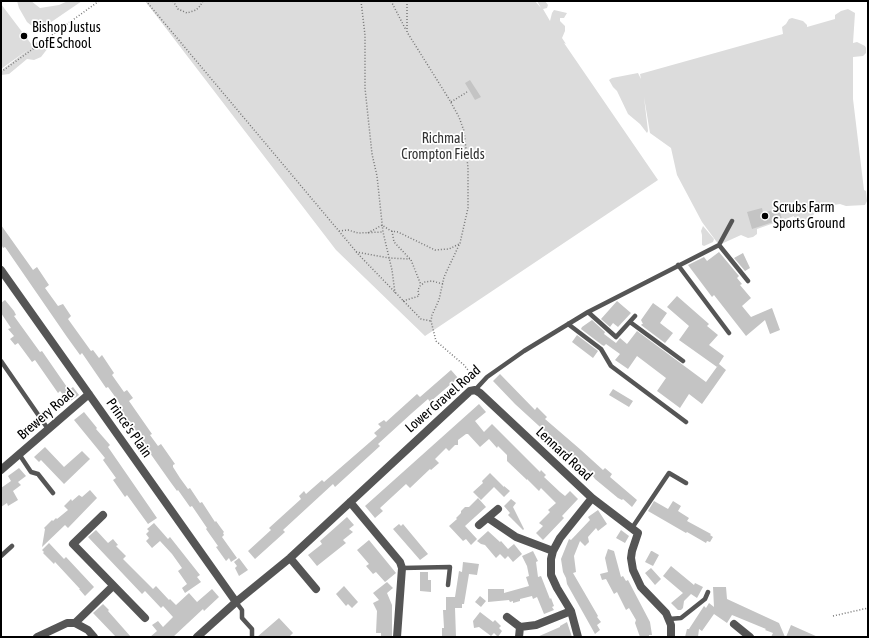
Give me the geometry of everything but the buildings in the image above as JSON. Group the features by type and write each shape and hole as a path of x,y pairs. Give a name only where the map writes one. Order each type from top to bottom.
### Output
{"street":[{"name":"Prince's Plain","path":"1,270 236,602"},
{"name":"Lennard Road","path":"476,390 480,392 592,498 635,530"},
{"name":"Lower Gravel Road","path":"198,637 236,602 290,558 470,391 476,390"},
{"name":"Brewery Road","path":"1,470 89,394"},
{"path":"578,637 571,611 551,575 551,564 553,551 560,538 592,498"},
{"path":"350,502 400,562 402,568 397,637"},
{"path":"480,525 498,509"},
{"path":"103,515 73,544 145,618"},
{"path":"488,518 516,537 553,551"},
{"path":"635,530 631,558 633,570 641,587 662,608 669,619 671,625 671,637"},
{"path":"290,558 316,589"},
{"path":"75,623 114,586"},
{"path":"507,617 520,627 536,625 571,611"},
{"path":"37,637 67,623 75,623 88,630 94,637"},
{"path":"734,624 750,637"},
{"path":"519,637 520,627"}],"lane":[{"path":"732,221 719,245 748,281"},
{"name":"Lower Gravel Road","path":"476,390 487,377 588,312 719,245"},
{"path":"678,265 729,333"},
{"path":"588,312 616,337 635,316"},
{"path":"630,322 683,361"},
{"path":"568,324 600,349 611,366 686,422"},
{"path":"1,361 48,429"},
{"path":"19,454 31,472 38,474 53,494"},
{"path":"635,530 669,473 686,483"},
{"path":"1,556 12,546"},
{"path":"402,568 450,567 448,585"},
{"path":"669,619 681,618 705,599 708,592"},
{"path":"236,602 242,610 242,618 252,629 252,637"}],"path":[{"path":"1,72 99,1"},
{"path":"146,1 355,252 421,319 431,321"},
{"path":"173,1 178,9 187,13 196,10 202,1"},
{"path":"361,1 365,35 365,88 372,154 377,176 382,232 392,270 395,293"},
{"path":"392,1 407,32 451,102 464,131 468,168 468,208 459,244 444,277 439,300 432,314 431,321 436,341 464,365 475,379 476,390"},
{"path":"407,1 407,32"},
{"path":"451,102 467,92"},
{"path":"368,233 382,225"},
{"path":"382,225 435,250 449,249 459,244"},
{"path":"338,231 348,230 358,233 382,232"},
{"path":"392,231 394,242 410,259 421,285"},
{"path":"355,252 389,258 410,259"},
{"path":"403,300 419,296 418,290 425,282 432,281 442,284"},
{"path":"833,616 868,608"}],"green space":[{"path":"17,1 31,1 40,8 59,5 68,1 82,1 38,31 27,22 19,8"},
{"name":"Richmal Crompton Fields","path":"145,1 535,1 541,8 537,1 545,1 548,5 547,8 543,9 550,21 554,10 567,13 564,18 560,18 560,21 565,26 565,31 562,38 566,44 564,43 658,180 425,336 336,250"},
{"path":"1,4 32,45 42,41 48,48 41,57 34,60 27,59 9,74 1,75 3,69 29,49 1,69"},
{"name":"Scrubs Farm Sports Ground","path":"848,9 855,13 853,43 857,42 866,48 866,53 863,56 853,57 853,99 864,190 866,191 867,201 865,205 846,206 840,204 812,208 811,209 814,214 809,221 805,223 794,216 757,229 757,234 753,237 748,238 741,235 719,245 702,222 677,175 671,148 650,133 644,97 647,133 640,124 628,114 617,91 609,80 612,78 638,73 641,79 640,74 783,34 782,27 789,19 792,18 803,21 807,27 835,19 835,15"},
{"path":"703,226 714,239 713,242 704,246 702,245 701,231"}],"place":[{"name":"Bishop Justus CofE School","path":"24,36"},
{"name":"Scrubs Farm Sports Ground","path":"765,216"}]}
